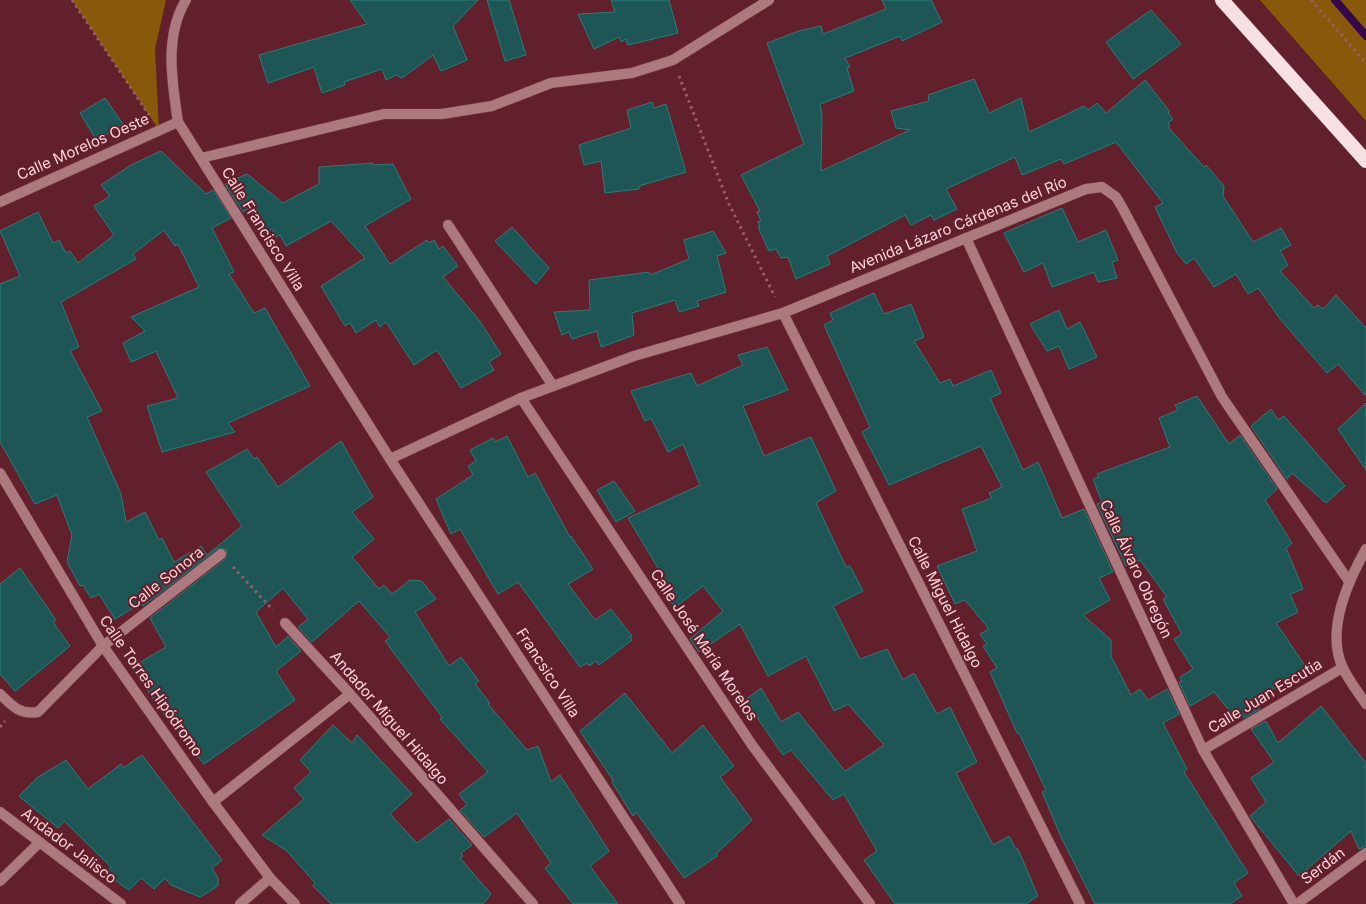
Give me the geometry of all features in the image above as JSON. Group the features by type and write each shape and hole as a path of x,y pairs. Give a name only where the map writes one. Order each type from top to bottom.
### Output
{"highway":[{"path":"1222,0 1366,161"}],"street":[{"name":"Calle Francisco Villa","path":"186,0 177,15 172,44 172,84 178,122 390,458"},
{"path":"201,158 384,114 442,114 492,106 551,83 632,73 673,60 769,0"},
{"name":"Calle Morelos Oeste","path":"0,202 178,122"},
{"name":"Avenida Lázaro Cárdenas del Río","path":"390,458 521,398 634,356 784,313 1086,189 1102,187 1109,191 1122,207 1222,397 1348,580"},
{"path":"448,225 553,386"},
{"name":"Calle Álvaro Obregón","path":"966,238 1202,750 1295,904"},
{"name":"Calle Miguel Hidalgo","path":"784,313 1080,904"},
{"name":"Calle José María Morelos","path":"521,398 752,745 870,904"},
{"name":"Francsico Villa","path":"390,458 680,904"},
{"name":"Calle Torres Hipódromo","path":"0,473 103,646 213,802 270,878 295,904"},
{"path":"1366,549 1348,580 1335,631 1342,668 1366,704"},
{"name":"Calle Sonora","path":"0,694 15,709 28,714 38,712 103,646 221,554"},
{"name":"Andador Miguel Hidalgo","path":"285,623 350,694 533,904"},
{"name":"Calle Juan Escutia","path":"1202,750 1342,668"},
{"path":"213,802 350,694"},
{"name":"Andador Jalisco","path":"0,812 121,904"},
{"path":"0,881 39,843"},
{"name":"Serdán","path":"1295,904 1366,853"},
{"path":"240,904 270,878"}],"path":[{"path":"72,0 159,130"},
{"path":"1311,0 1366,63"},
{"path":"673,60 729,204 784,313"},
{"path":"221,554 285,623"}],"shaded area":[{"path":"72,0 166,0 155,49 159,130"},
{"path":"1260,0 1366,0 1366,121"}],"building":[{"path":"350,0 478,0 453,26 467,60 441,71 433,55 402,78 396,75 386,80 382,69 344,82 345,85 322,93 314,67 268,83 259,55 367,24"},
{"path":"487,0 509,0 526,55 505,61"},
{"path":"611,0 669,0 678,33 628,45 626,39 621,42 619,37 594,49 578,14 615,12"},
{"path":"882,0 931,0 942,22 902,41 900,36 845,58 850,67 847,68 854,91 820,104 822,114 821,171 910,130 896,128 891,111 929,101 928,95 974,79 989,113 1021,98 1029,132 1084,106 1088,110 1097,103 1106,113 1145,80 1170,112 1168,113 1173,119 1168,123 1170,126 1168,127 1224,186 1223,196 1253,242 1281,228 1291,245 1280,251 1288,265 1280,271 1314,308 1318,305 1323,309 1336,295 1366,328 1366,396 1338,364 1327,373 1280,319 1258,288 1248,294 1236,274 1214,287 1194,258 1186,264 1177,253 1155,207 1163,203 1116,142 1064,164 1061,159 1022,175 1015,157 946,189 957,209 934,220 931,215 911,225 905,215 827,256 830,264 796,279 788,257 781,258 776,249 769,251 758,227 760,227 758,222 761,221 757,212 760,211 741,175 804,144 767,43 799,31 821,26 823,34 886,9"},
{"path":"1151,10 1181,44 1133,79 1106,42"},
{"path":"105,98 123,124 97,141 80,113"},
{"path":"652,102 654,108 666,104 686,172 639,186 639,189 605,193 601,161 584,165 579,145 631,128 627,110"},
{"path":"161,151 206,194 213,190 231,218 212,228 234,272 229,274 254,313 265,308 310,386 228,423 235,432 162,452 147,406 178,398 156,351 131,362 123,343 145,331 131,317 199,287 178,244 175,246 164,230 133,254 136,259 61,302 79,347 70,351 102,411 87,417 121,494 126,522 145,512 159,540 162,538 174,562 201,546 207,555 242,526 206,472 247,449 254,459 257,457 278,487 341,441 373,497 352,512 374,539 352,557 379,589 384,585 392,594 410,580 422,581 436,599 415,612 449,666 461,657 479,681 475,684 490,703 488,704 527,750 538,746 551,782 560,775 609,851 590,866 618,904 573,904 545,868 551,863 517,813 484,837 460,810 467,805 459,794 488,772 440,719 442,717 385,641 390,637 359,601 312,642 298,627 308,619 283,588 256,612 276,647 288,636 301,651 276,671 295,700 204,764 159,708 132,667 166,647 150,618 225,559 227,550 223,548 217,549 143,606 141,603 115,619 99,594 91,598 83,585 80,586 67,562 72,535 57,495 35,504 0,442 0,284 20,276 0,231 38,212 53,243 59,240 66,253 70,251 78,263 114,235 94,206 110,196 101,185 131,165"},
{"path":"373,163 373,165 393,164 411,199 365,226 390,264 427,240 429,243 434,240 439,249 443,246 458,266 443,277 479,320 501,354 489,362 494,370 461,388 437,350 414,365 386,322 380,327 376,320 356,333 350,323 345,326 321,286 365,258 331,221 286,246 280,235 276,237 272,229 265,233 249,208 243,212 225,184 247,174 283,203 319,184 319,167"},
{"path":"1062,208 1078,242 1106,230 1118,260 1112,262 1117,278 1098,282 1094,272 1052,287 1043,263 1024,272 1004,233"},
{"path":"512,227 549,268 536,284 495,241"},
{"path":"713,231 726,253 717,256 726,292 697,301 699,306 679,312 675,300 632,313 634,335 601,347 597,331 572,339 569,332 562,335 554,312 590,310 589,280 649,272 650,275 689,259 684,240"},
{"path":"874,293 884,314 911,304 924,337 914,341 940,383 950,379 953,386 991,370 1001,393 990,398 1023,470 1038,462 1062,518 1084,509 1113,572 1099,578 1110,600 1083,615 1111,640 1111,656 1131,695 1140,689 1148,700 1167,689 1179,714 1163,723 1187,769 1184,772 1248,873 1234,883 1242,896 1230,904 1095,904 1062,839 1042,792 1046,790 1019,733 1017,733 990,672 997,668 983,646 987,644 980,634 989,629 965,600 955,604 937,566 977,551 962,509 992,498 989,493 1002,487 981,446 889,485 862,432 870,427 824,325 833,320 830,313"},
{"path":"1059,310 1067,329 1080,322 1097,357 1069,369 1059,346 1047,351 1030,324"},
{"path":"767,347 788,390 743,406 764,456 811,437 836,491 816,503 846,567 850,566 863,591 833,606 860,659 887,649 903,680 914,673 937,714 950,707 977,762 956,773 993,845 1009,836 1016,849 1018,849 1038,896 1026,904 895,904 864,860 877,851 844,794 833,800 791,750 783,755 745,700 761,688 781,722 798,712 845,771 884,745 848,704 834,711 806,656 768,676 740,624 699,652 690,639 723,611 703,586 674,608 661,579 664,578 628,518 700,485 683,444 668,452 651,418 645,421 631,391 691,373 697,386 743,365 738,355"},
{"path":"1197,396 1229,444 1240,435 1277,489 1265,500 1292,543 1286,548 1303,589 1290,594 1298,612 1276,623 1306,667 1255,701 1260,709 1244,718 1239,712 1234,716 1214,692 1190,706 1179,682 1182,681 1180,677 1193,669 1174,639 1182,634 1163,599 1167,597 1140,560 1126,566 1097,504 1102,502 1093,479 1099,477 1097,474 1170,447 1159,418 1178,410 1175,405"},
{"path":"1366,403 1366,470 1338,429"},
{"path":"1271,409 1278,420 1284,416 1345,486 1326,503 1292,473 1287,479 1251,426"},
{"path":"507,436 528,477 535,473 570,537 593,569 568,584 595,620 611,609 632,636 630,637 632,640 599,665 596,661 589,666 587,663 580,667 518,582 498,594 460,529 451,534 436,499 473,475 468,466 476,461 470,450 493,438 495,442"},
{"path":"614,481 635,511 616,522 597,490"},
{"path":"20,568 56,620 53,622 70,646 15,691 0,674 0,584"},
{"path":"625,693 672,753 703,725 734,766 720,777 752,820 716,854 717,856 684,878 636,812 633,816 612,782 613,780 580,731"},
{"path":"1321,706 1366,763 1366,846 1359,849 1351,831 1299,876 1250,816 1266,802 1251,778 1274,762 1251,729 1266,721 1278,743"},
{"path":"333,725 352,743 357,735 412,794 390,814 417,843 449,819 472,845 461,853 463,856 460,858 491,894 483,904 331,904 313,886 315,883 287,851 262,835 304,799 294,788 311,772 300,760"},
{"path":"142,755 222,860 212,868 218,878 218,886 200,897 171,885 165,878 154,889 141,878 129,890 106,874 111,867 64,821 58,828 19,796 38,777 66,760 88,789 121,764 123,768"}],"waterway":[{"path":"1335,0 1366,36"}]}
